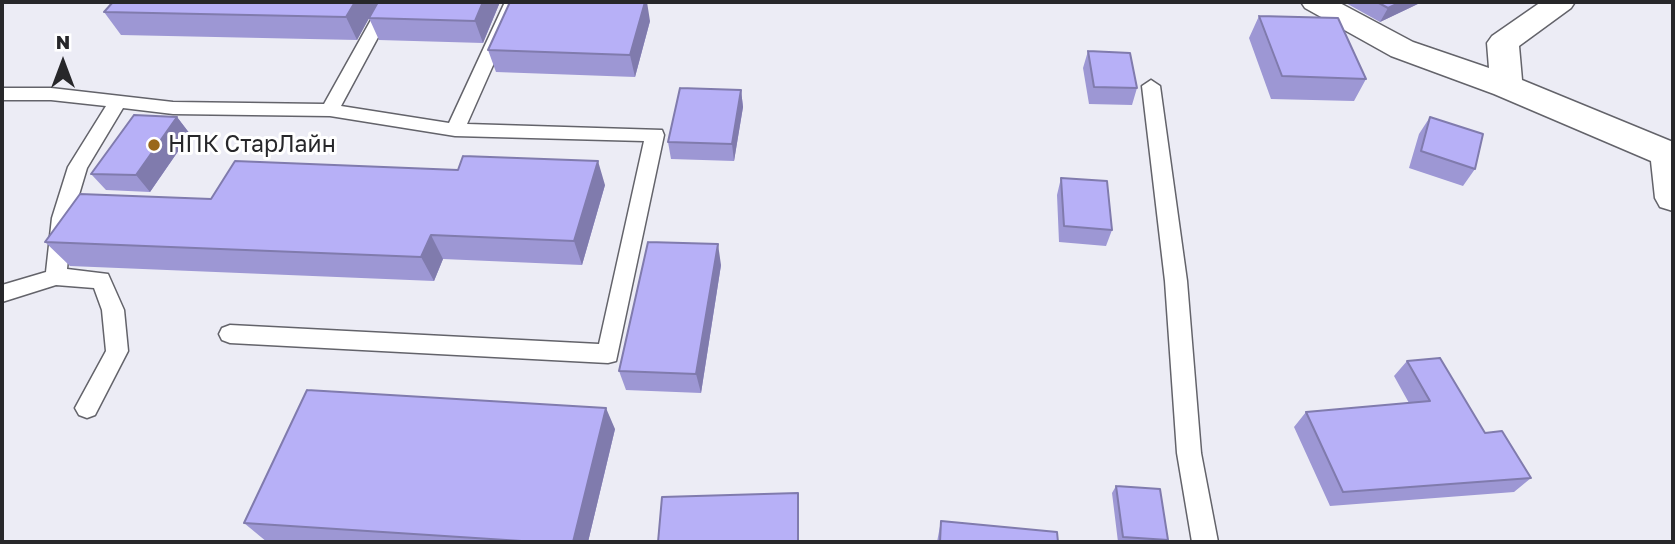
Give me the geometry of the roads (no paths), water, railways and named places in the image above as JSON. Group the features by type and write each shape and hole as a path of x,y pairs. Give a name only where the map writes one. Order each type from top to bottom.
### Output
{"street":[{"path":"1316,2 1402,49 1506,86 1671,155 1673,198"},
{"path":"1506,86 1503,43 1560,2"}],"lane":[{"path":"330,110 389,2"},
{"path":"455,130 513,2"},
{"path":"1151,86 1176,281 1189,453 1205,542"},
{"path":"2,94 51,94 173,108 330,110 455,130 655,135 608,354 230,334"},
{"path":"56,277 62,218 78,167 119,101"},
{"path":"2,293 56,277 101,280 113,310 117,351 87,408"}],"place":[{"name":"НПК СтарЛайн","path":"154,145"}]}
